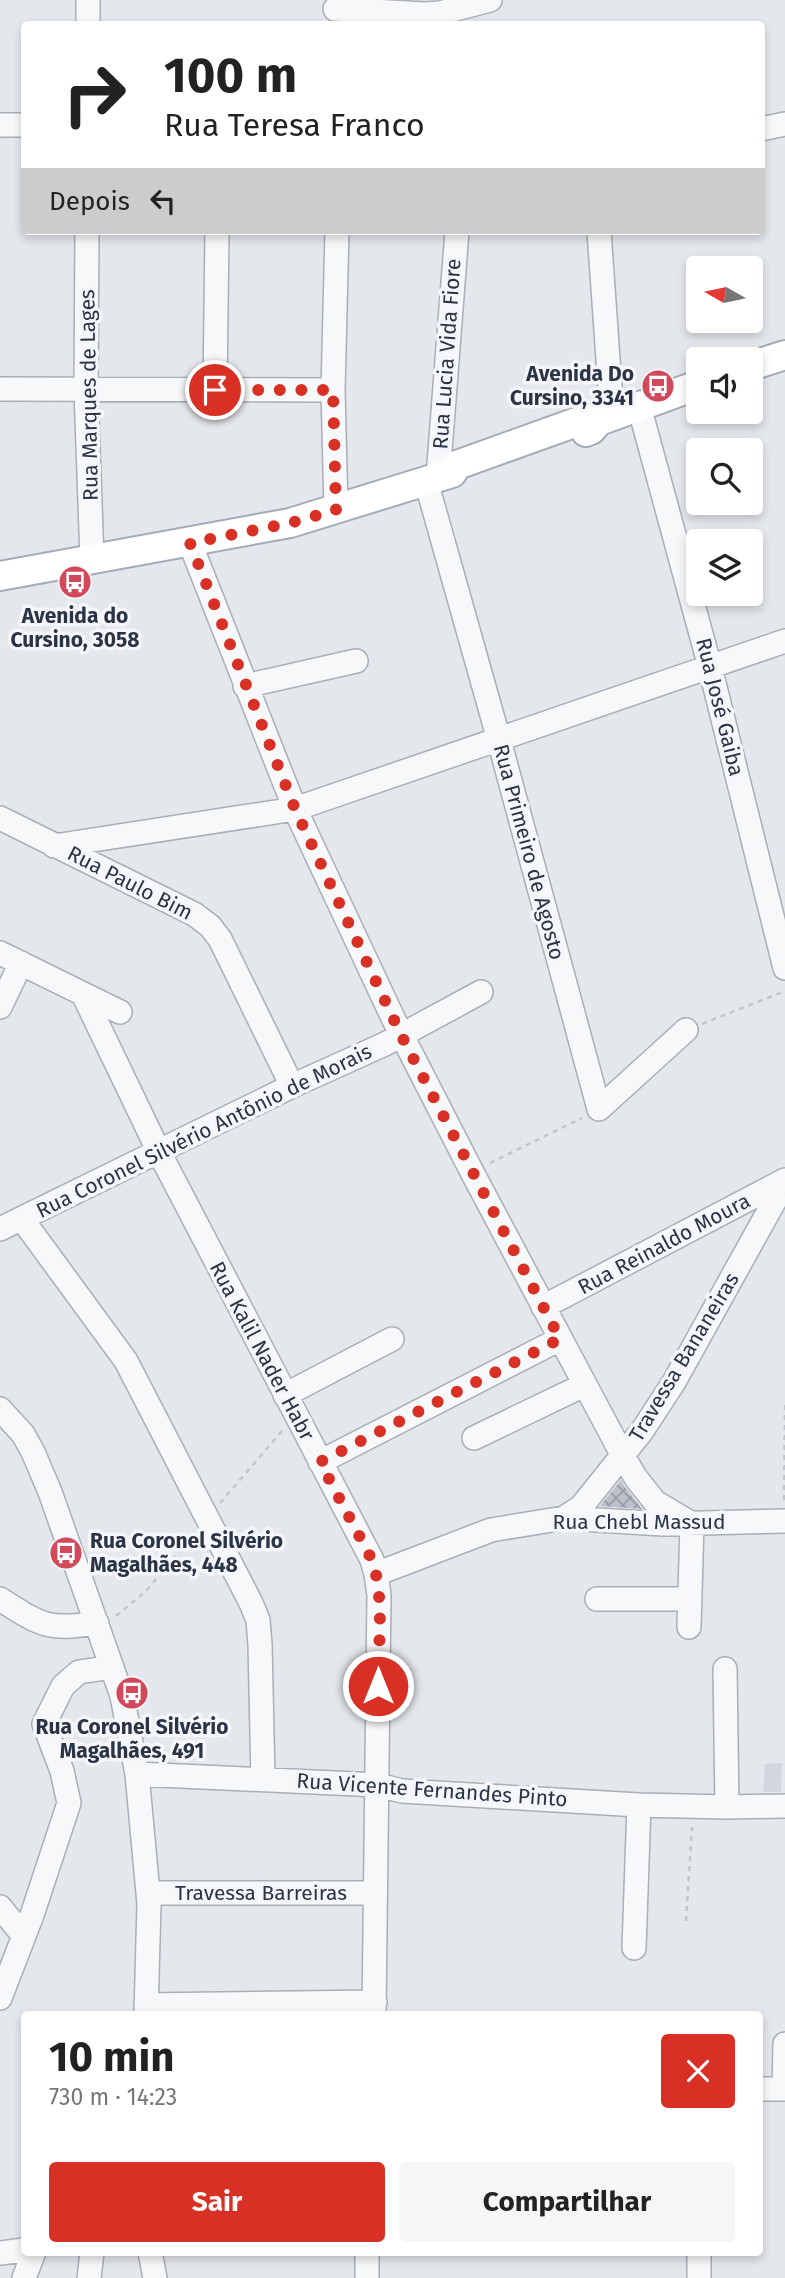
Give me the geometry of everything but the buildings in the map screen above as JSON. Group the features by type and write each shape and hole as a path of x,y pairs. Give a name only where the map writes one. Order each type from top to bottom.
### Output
{"main road":[{"path":"763,362 785,355"},
{"path":"0,576 290,523 439,477 457,465 588,418 605,418 686,389"}],"street":[{"path":"88,0 88,21"},
{"path":"335,11 440,13 490,0"},
{"path":"765,128 785,124"},
{"path":"0,125 21,125"},
{"name":"Rua Marques de Lages","path":"87,235 86,390 92,559"},
{"path":"215,390 217,235"},
{"path":"336,510 333,390 337,235"},
{"name":"Rua Lucia Vida Fiore","path":"439,477 457,235"},
{"path":"599,235 605,418"},
{"path":"0,389 333,390"},
{"name":"Rua José Gaiba","path":"639,406 710,667 785,968"},
{"name":"Rua Primeiro de Agosto","path":"439,477 499,740 599,1109"},
{"path":"190,543 295,809 401,1035 471,1172 636,1478 655,1503 692,1524 689,1627"},
{"path":"54,846 295,809 785,641"},
{"path":"245,686 356,662"},
{"name":"Rua Paulo Bim","path":"0,818 194,914 210,926 220,939 292,1086"},
{"path":"0,953 120,1012"},
{"path":"0,1007 21,963"},
{"name":"Rua Coronel Silvério Antônio de Morais","path":"0,1229 401,1035 481,992"},
{"name":"Rua Kalil Nader Habr","path":"84,996 159,1152 372,1560 379,1595 374,2008"},
{"path":"599,1109 686,1030"},
{"name":"Rua Reinaldo Moura","path":"543,1307 785,1181"},
{"name":"Travessa Bananeiras","path":"564,1518 581,1507 623,1456 674,1382 785,1181"},
{"path":"22,1219 126,1361 258,1620 263,1779"},
{"path":"285,1395 392,1339"},
{"path":"320,1462 560,1339"},
{"path":"474,1438 584,1385"},
{"path":"0,1409 23,1434 33,1452 50,1492 122,1696 137,1774 148,1893 146,2010 374,2008"},
{"name":"Rua Chebl Massud","path":"376,1574 491,1530 564,1518 692,1524 785,1521"},
{"path":"0,1598 48,1626 74,1627 97,1623"},
{"path":"597,1599 690,1599"},
{"path":"0,1998 69,1803 62,1771 44,1724 63,1686 79,1672 112,1667"},
{"path":"725,1670 727,1807"},
{"name":"Rua Vicente Fernandes Pinto","path":"137,1774 378,1785 402,1791 639,1805 785,1806"},
{"path":"634,1948 639,1805"},
{"name":"Travessa Barreiras","path":"148,1893 374,1893"},
{"path":"0,1907 27,1925"},
{"path":"763,2089 785,2089 785,2044"},
{"path":"0,2253 21,2250"},
{"path":"24,2278 32,2256"},
{"path":"89,2278 92,2256"},
{"path":"151,2256 155,2278"},
{"path":"367,2256 367,2278"},
{"path":"699,2256 699,2278"}],"path":[{"path":"686,1030 785,991"},
{"path":"471,1172 599,1109"},
{"path":"785,1405 785,1521"},
{"path":"97,1623 114,1619 145,1591 296,1416"},
{"path":"686,1921 693,1806"}],"shaded area":[{"path":"782,1763 781,1792 763,1792 765,1764"}],"place":[{"name":"Avenida Do Cursino, 3341","path":"658,386"},
{"name":"Avenida do Cursino, 3058","path":"75,582"},
{"name":"Rua Coronel Silvério Magalhães, 448","path":"66,1553"},
{"name":"Rua Coronel Silvério Magalhães, 491","path":"132,1693"}],"route":[{"path":"215,390 333,390 336,510 290,523 190,543 295,809 401,1035 560,1339 320,1462 372,1560 376,1574 379,1595 378,1686"}]}
